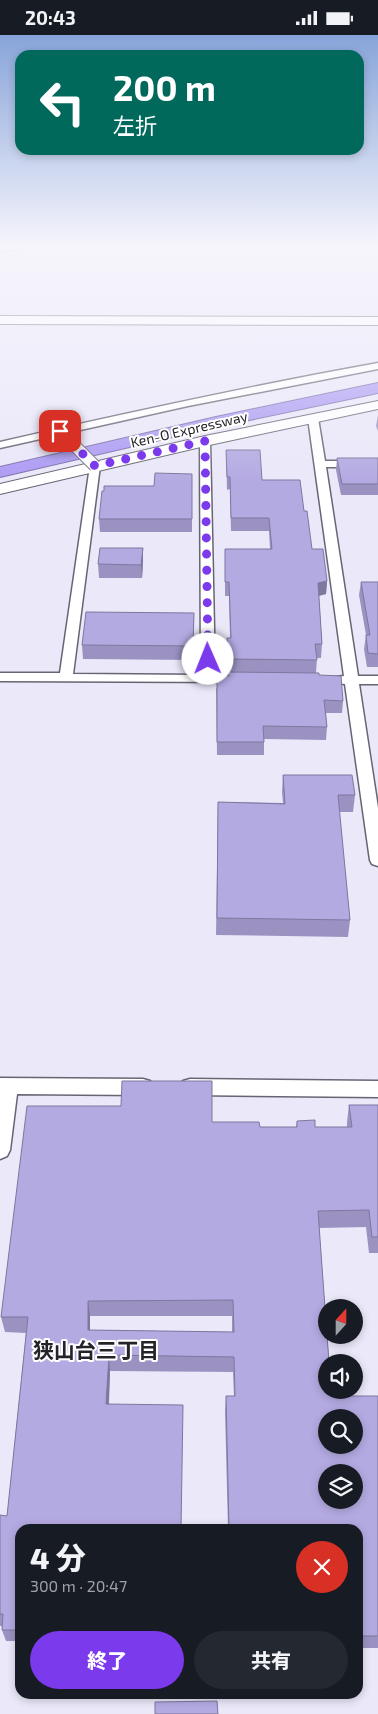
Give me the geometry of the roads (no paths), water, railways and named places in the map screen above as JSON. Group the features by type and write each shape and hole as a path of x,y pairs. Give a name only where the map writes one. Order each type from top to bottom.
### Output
{"highway":[{"name":"Ken-O Expressway","path":"0,461 208,414 378,379"},
{"name":"Ken-O Expressway","path":"0,472 216,422 378,388"}],"street":[{"path":"0,445 100,421 378,366"},
{"path":"0,489 205,441 378,405"},
{"path":"313,418 378,860"},
{"path":"60,431 95,466"},
{"path":"205,441 208,679"},
{"path":"320,464 378,464"},
{"path":"66,678 95,466"},
{"path":"0,677 256,679"},
{"path":"323,680 378,681"},
{"path":"0,1149 4,1086 156,1087"},
{"path":"176,1087 378,1089"}],"district":[{"name":"狭山台三丁目","path":"96,1349"}]}
